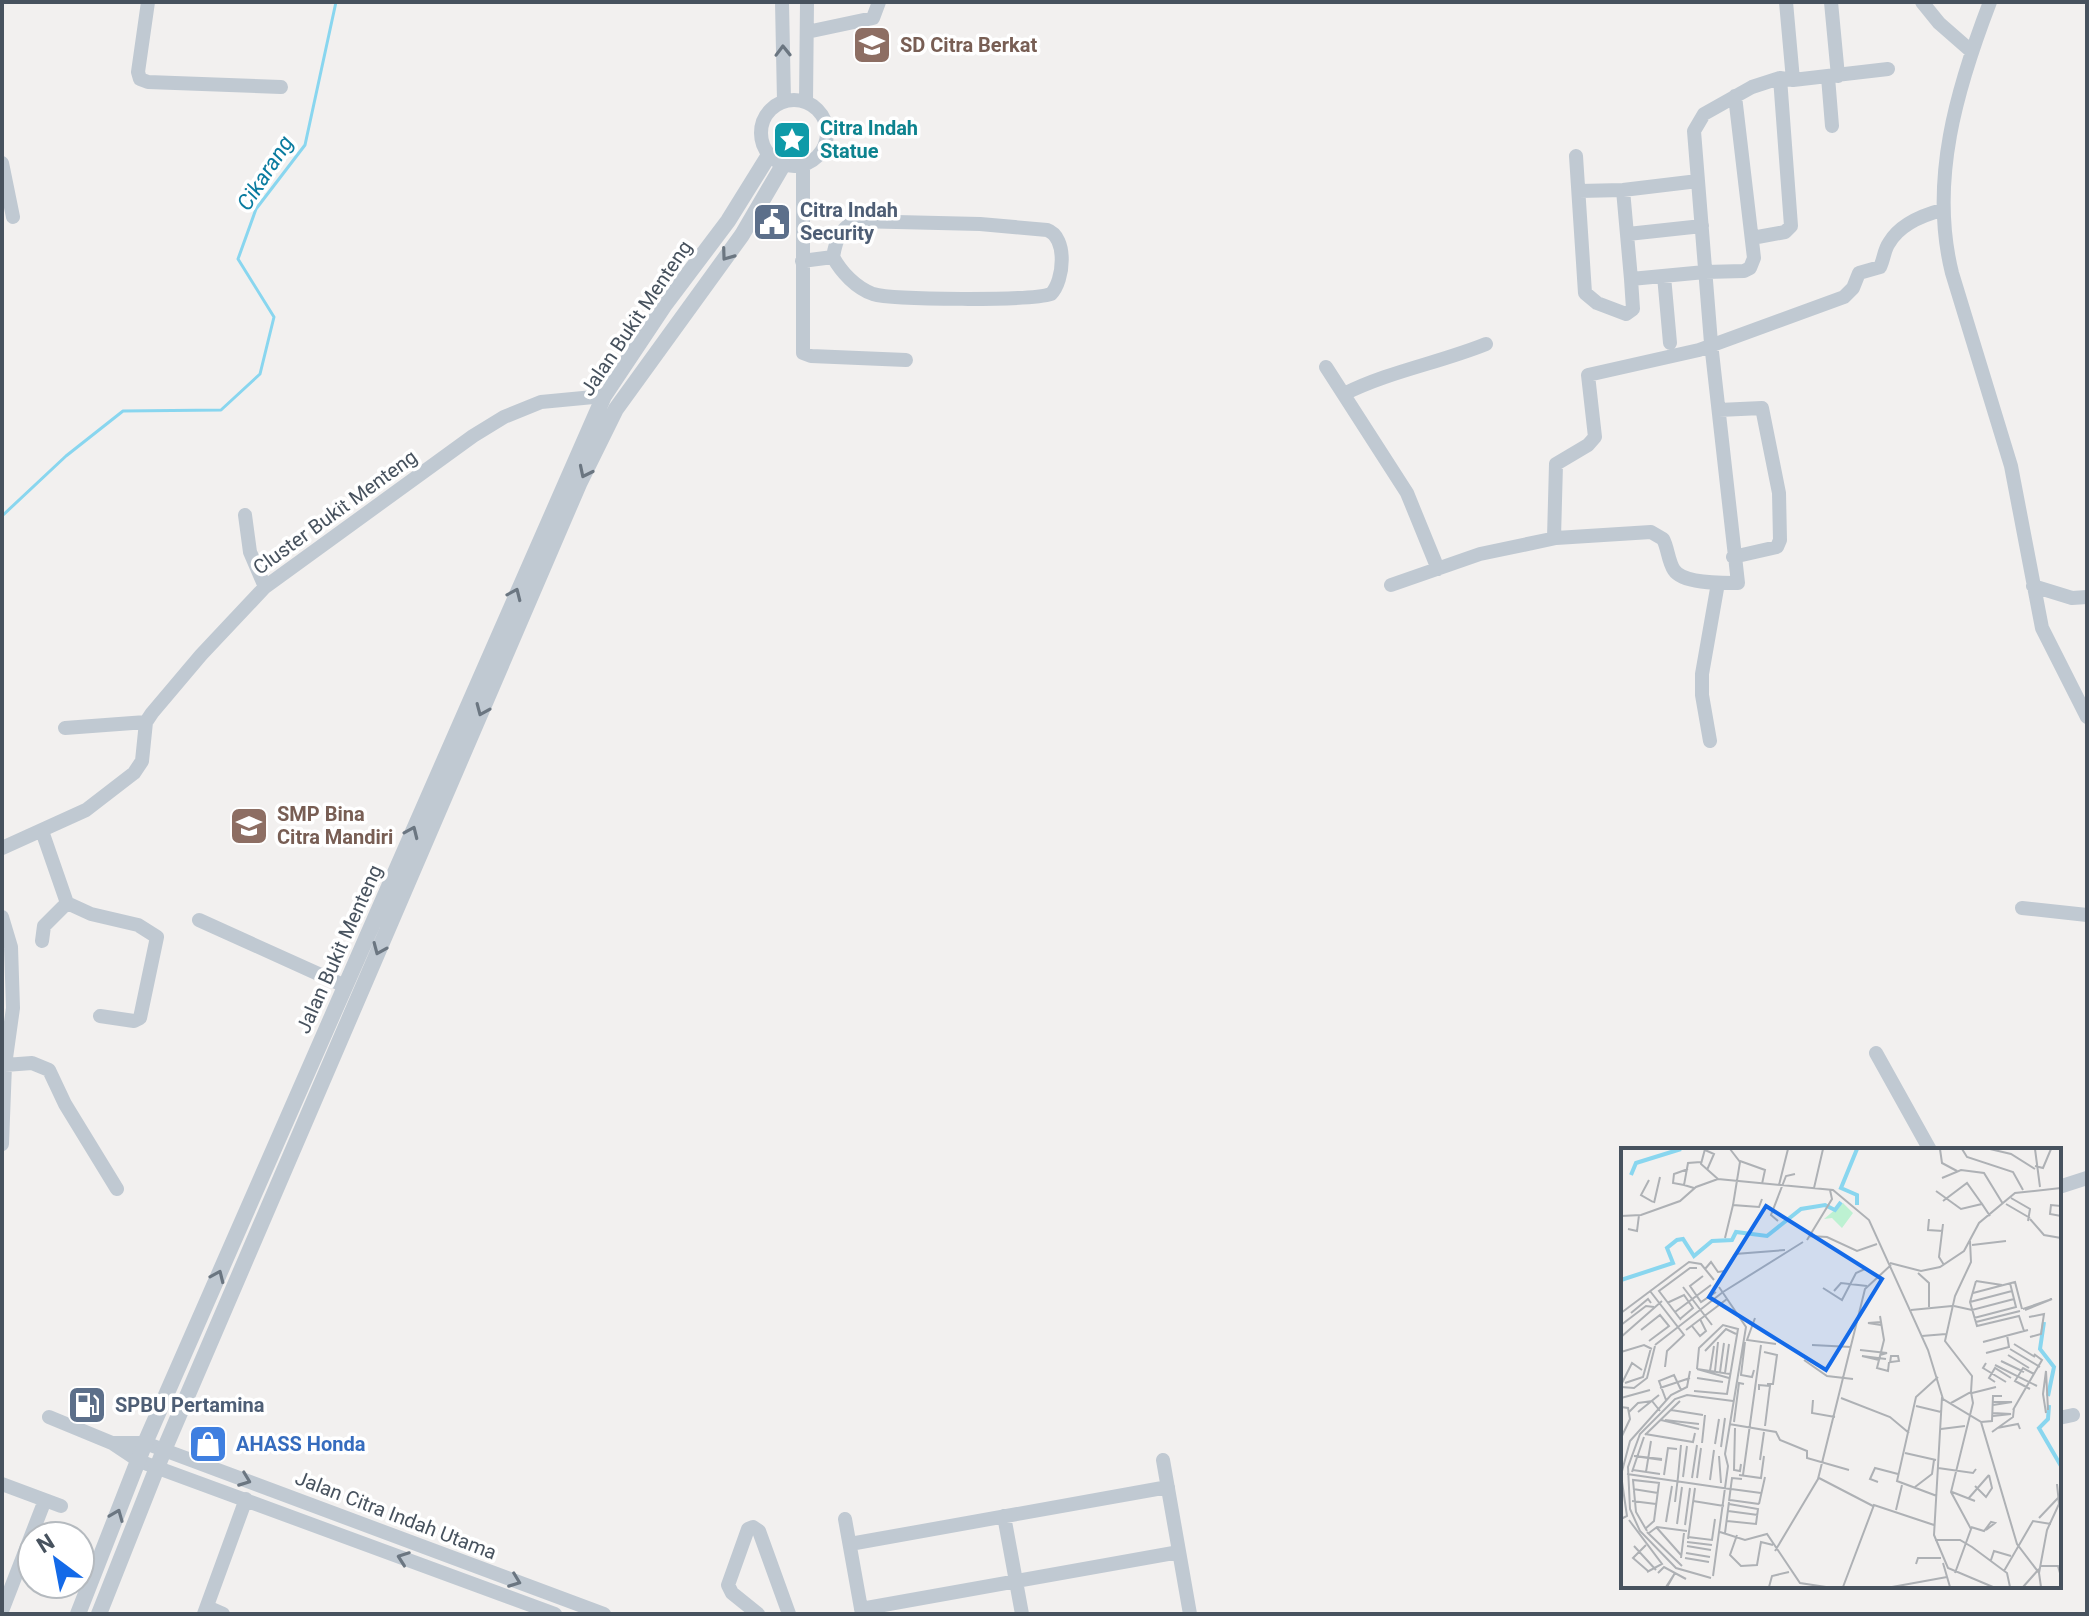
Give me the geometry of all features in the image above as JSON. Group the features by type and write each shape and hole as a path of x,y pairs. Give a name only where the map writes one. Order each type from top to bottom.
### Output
{"street":[{"path":"148,2 138,72 140,79 281,87"},
{"path":"782,2 784,101"},
{"path":"806,102 807,2"},
{"path":"807,32 873,18 879,2"},
{"path":"1752,238 1785,232 1791,226 1786,2"},
{"path":"1831,2 1832,126"},
{"path":"1922,2 1939,23 1971,51"},
{"path":"1990,2 1971,51 1947,150 1942,210 1952,273 2011,466 2042,628 2087,717"},
{"path":"1391,585 1480,554 1554,538 1658,534 1666,545 1676,573 1682,578 1738,583 1711,343 1694,140 1697,123 1704,114 1762,82 1888,69"},
{"path":"1631,279 1744,271 1750,268 1754,258 1735,96"},
{"path":"784,101 806,102 822,116 827,130 821,151 803,164 776,160 762,142 761,127 766,114 784,101"},
{"path":"1576,156 1585,293 1597,303 1626,314 1633,309 1623,190"},
{"name":"Jalan Bukit Menteng","path":"78,1614 145,1443 604,396 664,306 776,160"},
{"name":"Jalan Bukit Menteng","path":"99,1614 156,1468 579,484 616,409 742,235 776,160"},
{"path":"2,163 5,196 13,217"},
{"path":"803,164 805,310 802,349 806,355 906,360"},
{"path":"1579,191 1623,190 1698,181"},
{"path":"1554,538 1556,464 1588,445 1595,437 1588,375 1699,350 1711,343 1844,297 1853,288 1859,273 1880,267 1889,242 1903,228 1920,217 1942,210"},
{"path":"855,221 980,224 1047,230 1055,233 1060,242 1060,283 1051,294 1021,298 875,295 844,274 833,257 841,231 855,221"},
{"path":"1628,234 1702,226"},
{"path":"802,261 833,257"},
{"path":"1664,276 1670,343"},
{"path":"1344,394 1386,375 1452,358 1486,344"},
{"path":"1326,367 1407,493 1438,569"},
{"name":"Cluster Bukit Menteng","path":"146,722 201,655 265,587 504,417 550,400 604,396"},
{"path":"1719,410 1762,408 1779,493 1780,534 1777,547 1733,557"},
{"path":"245,515 250,552 265,587"},
{"path":"1710,741 1702,695 1702,674 1718,583"},
{"path":"2033,586 2072,598 2087,597"},
{"path":"2,848 86,810 138,768 142,761 146,722 65,728"},
{"path":"42,831 67,903 91,914 138,925 157,937 140,1018 134,1021 100,1016"},
{"path":"42,941 44,926 67,903"},
{"path":"2022,908 2087,915"},
{"path":"2,917 11,947 13,1008 5,1065 5,1131 2,1144"},
{"path":"199,920 345,986"},
{"path":"1876,1053 1929,1148"},
{"path":"5,1065 32,1063 49,1070 65,1104 117,1189"},
{"path":"2061,1186 2087,1178"},
{"path":"49,1417 112,1443 156,1468 555,1614"},
{"name":"Jalan Citra Indah Utama","path":"112,1443 145,1443 604,1614"},
{"path":"1163,1460 1190,1614"},
{"path":"2,1484 61,1506"},
{"path":"850,1544 1168,1487"},
{"path":"223,1614 205,1611 246,1499"},
{"path":"2,1611 45,1500"},
{"path":"1004,1516 1022,1614"},
{"path":"845,1519 861,1612 1179,1552"},
{"path":"758,1614 732,1593 728,1585 748,1529 753,1527 759,1531 789,1614"}],"waterway":[{"name":"Cikarang","path":"2,516 66,456 123,411 221,410 260,374 274,317 238,259 256,209 305,145 336,2"}],"place":[{"name":"SD Citra Berkat","path":"872,45"},
{"name":"Citra Indah Statue","path":"792,140"},
{"name":"Citra Indah Security","path":"772,222"},
{"name":"SMP Bina Citra Mandiri","path":"249,826"},
{"name":"SPBU Pertamina","path":"87,1405"},
{"name":"AHASS Honda","path":"208,1444"}]}
